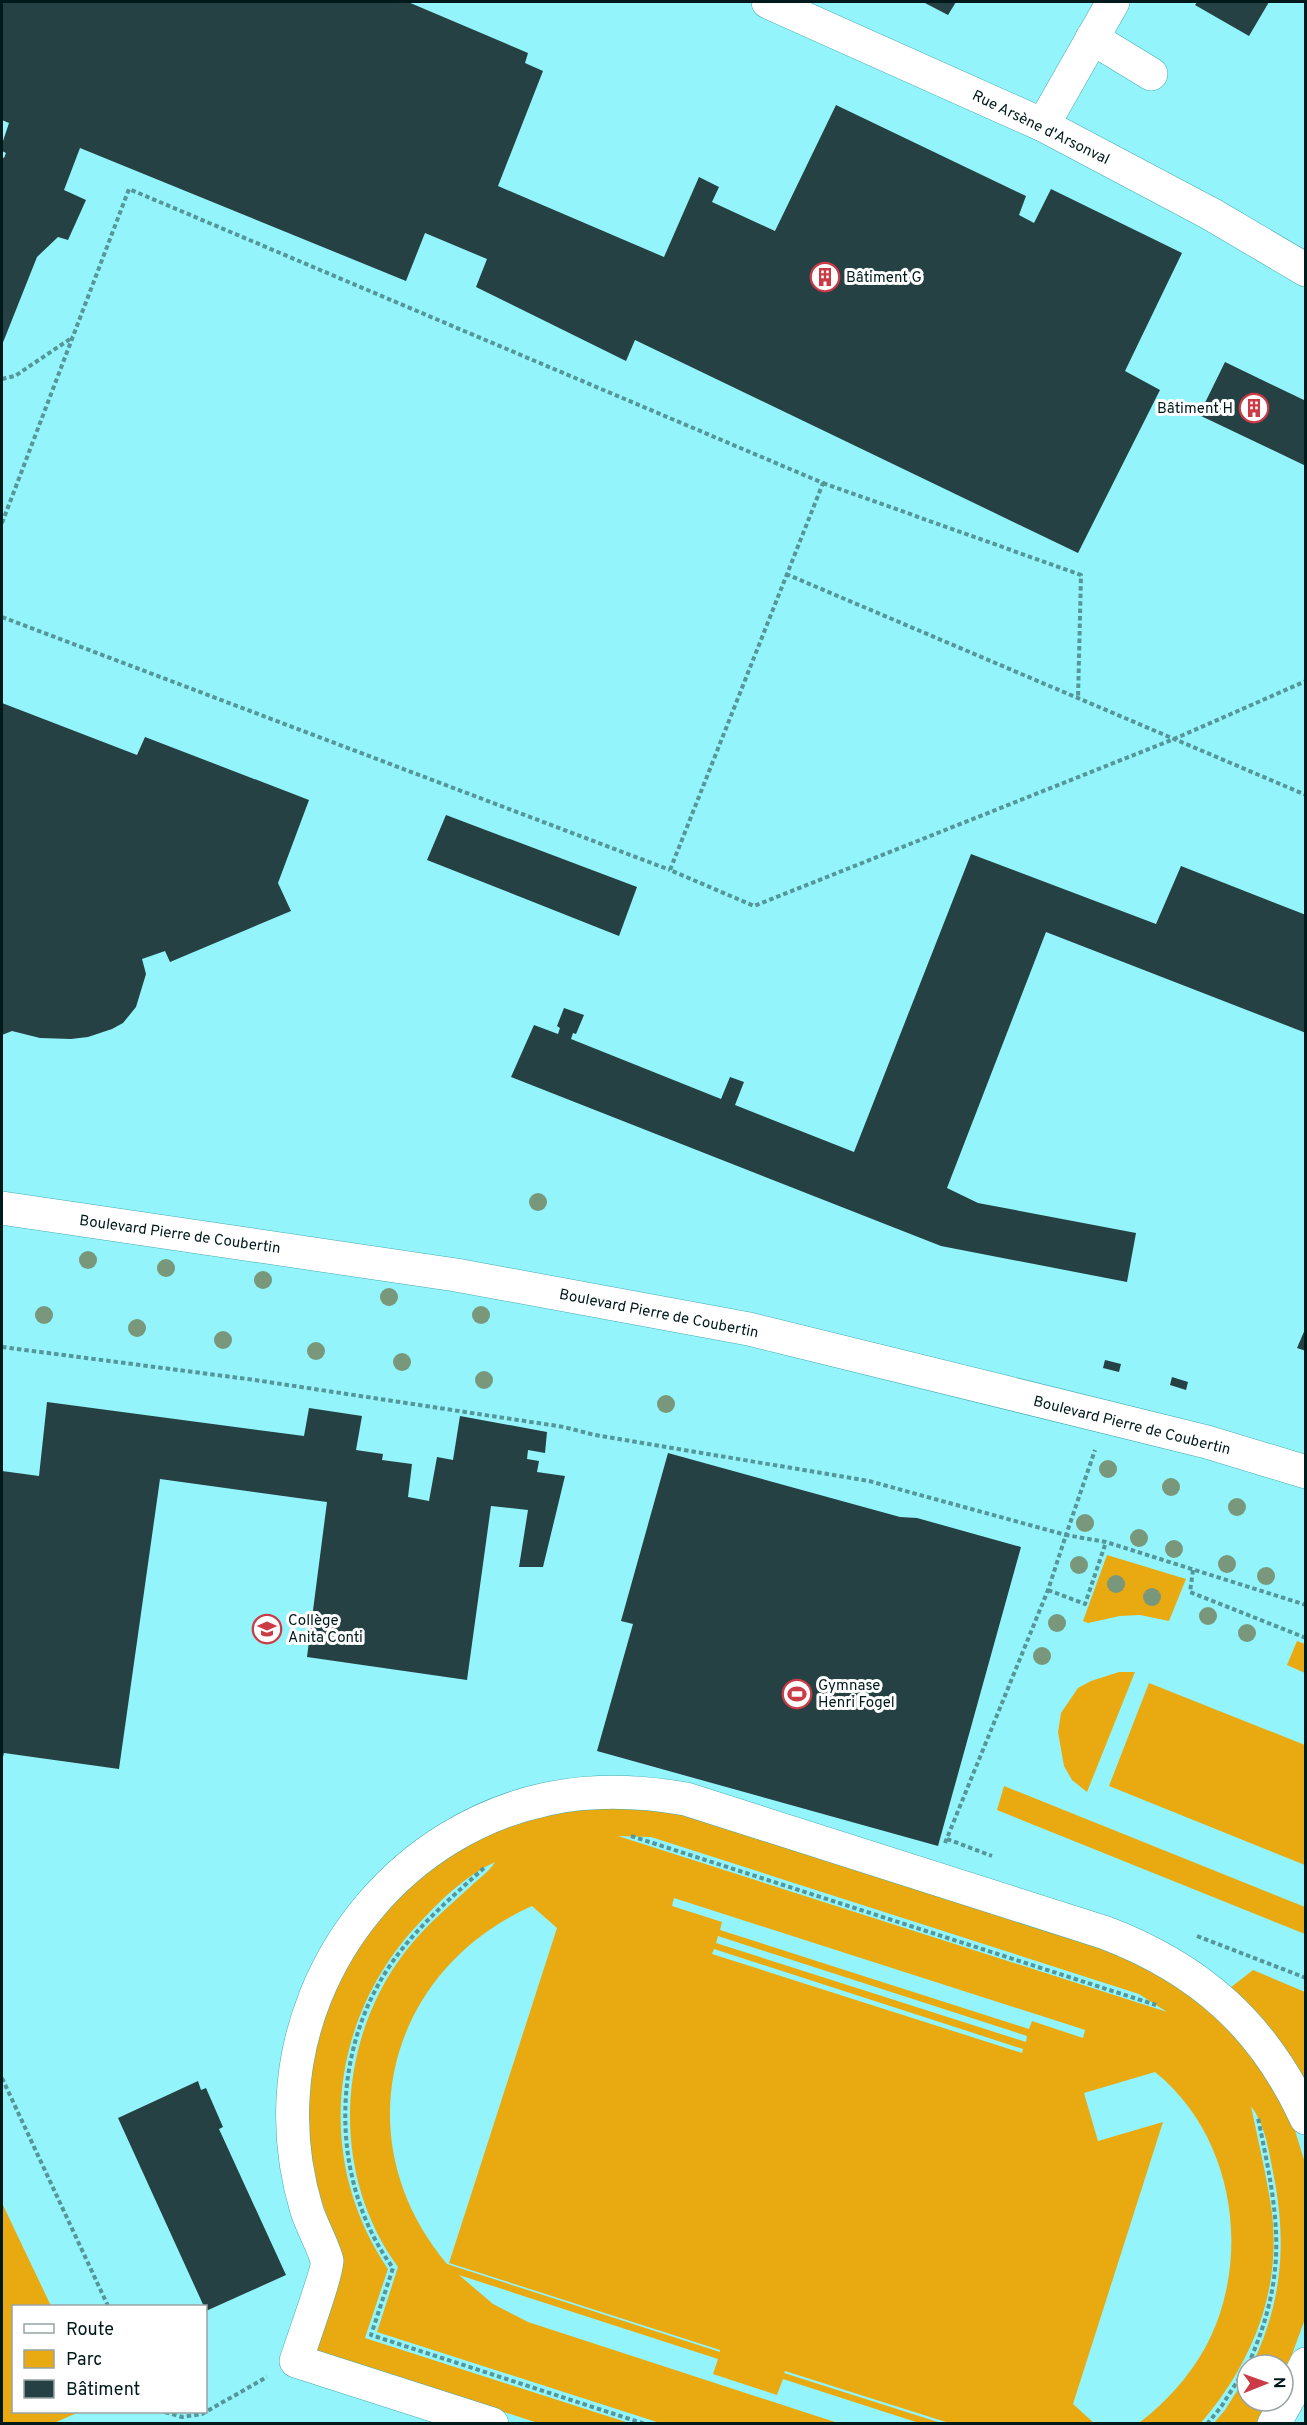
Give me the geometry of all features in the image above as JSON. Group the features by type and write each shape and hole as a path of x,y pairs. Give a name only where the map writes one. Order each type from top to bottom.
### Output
{"street":[{"name":"Rue Arsène d'Arsonval","path":"768,2 1043,125 1211,214 1293,262"},
{"path":"1043,125 1113,2"},
{"path":"1092,38 1151,74"},
{"name":"Boulevard Pierre de Coubertin","path":"2,1208 456,1275 749,1329 1207,1442 1305,1472"},
{"path":"492,2424 296,2361 327,2262 307,2211 295,2156 293,2099 301,2043 318,1990 344,1940 378,1895 420,1857 467,1827 520,1806 574,1794 631,1792 677,1798 713,1807 1115,1936 1182,1969 1205,1986 1246,2024 1280,2069 1305,2118"},
{"path":"1274,2424 1305,2364"}],"path":[{"path":"2,523 129,189 823,483 1081,575 1078,699"},
{"path":"2,379 15,376 73,338"},
{"path":"670,870 823,483"},
{"path":"786,574 1305,795"},
{"path":"2,617 670,870 754,906 1174,739 1305,681"},
{"path":"2,1347 255,1380 564,1427 595,1435 869,1481 1066,1535 1106,1542 1305,1605"},
{"path":"932,1877 1048,1590 1098,1441"},
{"path":"1048,1590 1085,1604 1106,1542"},
{"path":"1193,1570 1190,1592 1305,1638"},
{"path":"631,1836 1156,2005"},
{"path":"484,1868 417,1931 395,1958 366,2010 351,2055 345,2114 351,2172 365,2217 393,2268 371,2336 645,2424"},
{"path":"2,2079 107,2305"},
{"path":"1252,2353 1271,2301 1277,2254 1275,2207 1258,2118"},
{"path":"207,2411 296,2361"},
{"path":"1207,2424 1235,2386"},
{"path":"168,2413 182,2417 204,2413"}],"green space":[{"path":"1107,1555 1186,1579 1169,1621 1140,1615 1120,1616 1088,1623 1083,1621"},
{"path":"1297,1641 1305,1644 1305,1673 1287,1665"},
{"path":"1119,1672 1135,1672 1087,1792 1072,1780 1064,1766 1058,1732 1061,1713 1078,1688"},
{"path":"1149,1683 1305,1745 1305,1865 1109,1786"},
{"path":"1004,1786 1305,1907 1305,1934 997,1810"},
{"path":"603,1806 683,1813 1127,1956 1196,1997 1253,2054 1293,2124 1305,2163 1305,2319 1293,2353 1257,2353 1271,2316 1280,2268 1281,2243 1277,2193 1269,2151 1262,2127 1251,2106 1269,2194 1274,2236 1268,2295 1260,2322 1247,2353 1235,2353 1235,2376 1201,2423 1139,2423 1176,2389 1205,2348 1220,2314 1229,2277 1231,2239 1228,2201 1219,2164 1203,2130 1182,2099 1155,2072 1084,2093 1098,2141 1163,2122 1073,2404 1094,2423 949,2423 785,2371 784,2373 941,2423 919,2423 783,2379 777,2395 713,2374 718,2359 459,2275 493,2304 528,2322 838,2423 660,2423 377,2332 398,2267 376,2230 361,2191 352,2150 350,2108 355,2067 365,2026 382,1988 412,1943 495,1862 475,1873 448,1894 392,1956 368,1997 351,2041 342,2087 341,2134 348,2180 364,2226 388,2269 365,2338 629,2423 538,2423 314,2351 341,2256 314,2180 307,2127 314,2046 342,1970 389,1905 450,1853 524,1819","holes":["618,1836 651,1837 1139,1994 1167,2012","674,1898 1085,2030 1083,2038 1032,2021 1029,2029 720,1930 722,1922 672,1906","532,1906 557,1928 449,2263 720,2350 720,2352 447,2264 415,2216 396,2165 390,2113 396,2063 414,2015 443,1972 482,1935","718,1936 1027,2036 1026,2042 716,1943","714,1949 1023,2049 1022,2053 712,1954"]},
{"path":"1253,1970 1305,1992 1305,2085 1230,1988"},
{"path":"2,2203 51,2305 12,2305 12,2413 77,2413 54,2423 2,2423"},
{"path":"1235,2394 1235,2413 1263,2413 1256,2423 1213,2424"}],"building":[{"name":"Bâtiment G","path":"2,2 408,2 528,53 525,63 543,71 498,186 664,257 699,177 719,187 712,202 775,231 836,105 1026,196 1019,215 1034,223 1051,189 1182,253 1125,371 1160,390 1078,553 635,340 626,361 476,287 487,259 425,233 406,281 80,148 64,190 86,200 68,240 58,237 37,257 2,345 2,157 4,158 6,153 2,151 2,144 9,123 2,120"},
{"path":"923,2 956,2 948,15"},
{"path":"1197,2 1269,2 1249,36 1195,5"},
{"name":"Bâtiment H","path":"1225,362 1306,401 1306,466 1199,415"},
{"path":"2,703 137,755 145,737 309,800 278,883 291,911 170,962 165,951 142,959 146,974 136,1007 123,1023 112,1029 88,1037 71,1039 40,1038 12,1031 2,1035"},
{"path":"446,815 637,887 619,936 427,860"},
{"path":"971,854 1156,924 1181,866 1306,915 1306,1033 1046,932 947,1188 978,1203 1136,1233 1127,1282 941,1246 511,1077 534,1025 558,1034 560,1028 557,1026 564,1008 584,1015 576,1034 573,1033 571,1039 721,1099 730,1077 744,1082 735,1105 854,1152"},
{"path":"1306,1327 1306,1351 1297,1348"},
{"path":"1105,1360 1121,1364 1119,1372 1103,1368"},
{"path":"1172,1377 1188,1382 1186,1390 1170,1385"},
{"path":"47,1402 304,1436 309,1408 362,1416 356,1450 383,1454 382,1460 412,1464 408,1497 429,1501 437,1457 453,1460 460,1416 547,1432 545,1453 528,1450 527,1459 539,1461 537,1472 565,1476 543,1567 519,1567 528,1510 491,1506 467,1680 307,1657 327,1502 160,1479 119,1769 4,1753 2,1761 2,1471 39,1476"},
{"name":"Gymnase Henri Fogel","path":"668,1453 900,1517 917,1518 1021,1547 938,1846 597,1751 633,1624 621,1621"},
{"path":"198,2081 201,2090 206,2088 223,2127 219,2129 286,2275 207,2311 207,2305 203,2305 118,2118"}],"place":[{"name":"Bâtiment G","path":"825,277"},
{"name":"Bâtiment H","path":"1254,408"},
{"name":"Collège Anita Conti","path":"267,1629"},
{"name":"Gymnase Henri Fogel","path":"797,1694"}]}
